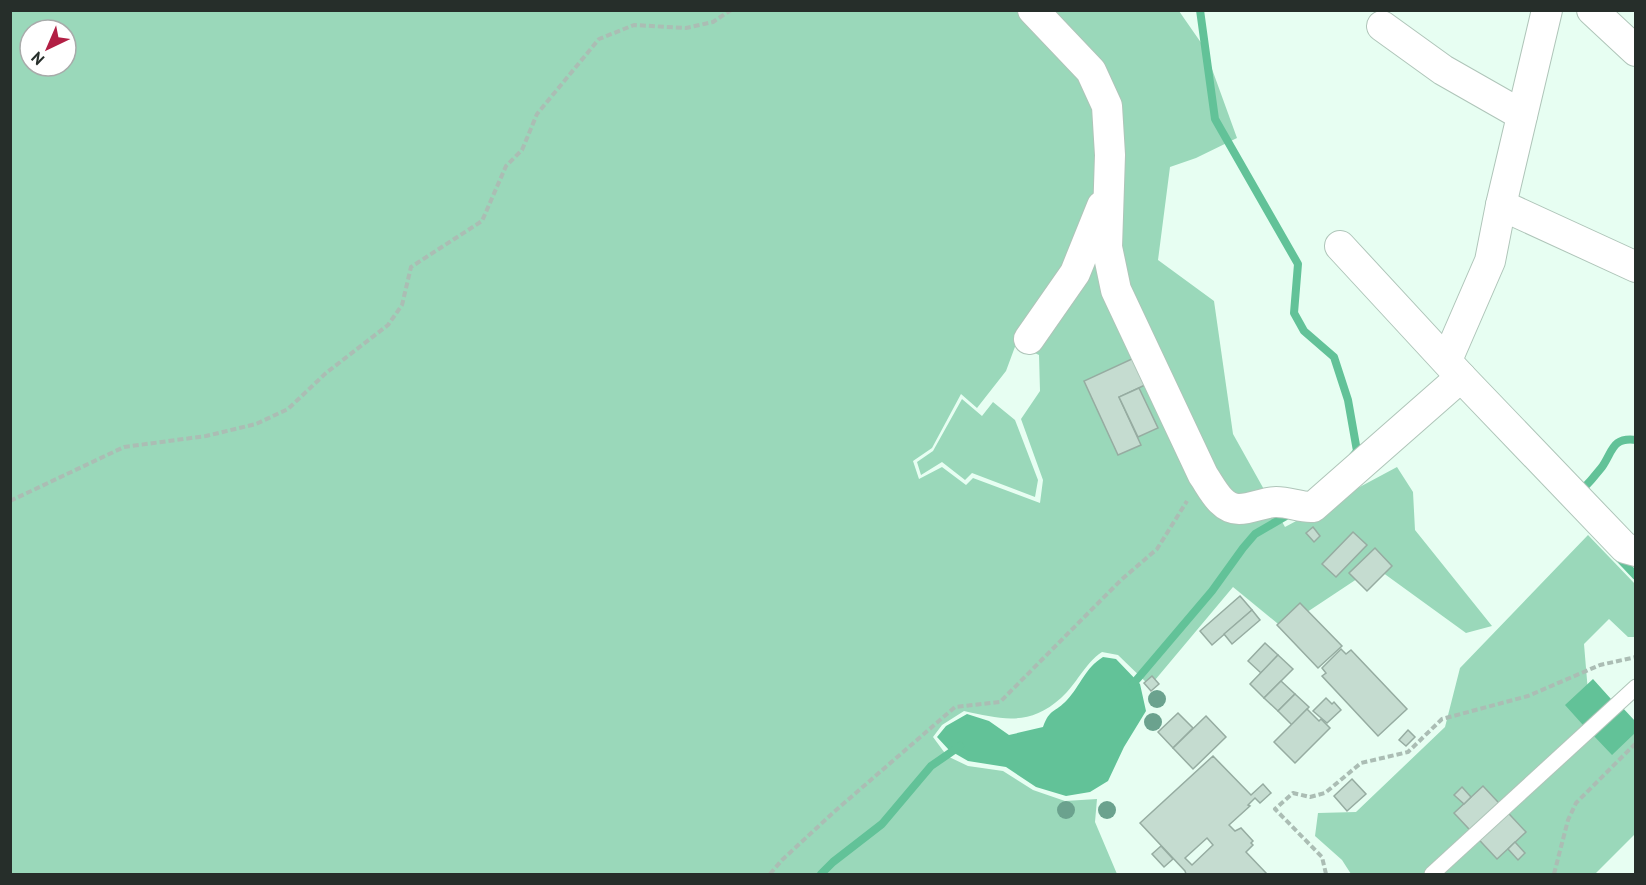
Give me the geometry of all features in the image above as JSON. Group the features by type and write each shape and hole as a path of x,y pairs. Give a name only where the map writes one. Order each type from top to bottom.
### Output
{"street":[{"path":"1033,10 1091,71 1107,106 1110,155 1107,247 1116,290 1203,475 1221,502 1238,509 1270,502 1290,502 1299,506 1313,507 1454,369 1490,261 1547,10"},
{"path":"1592,10 1635,51"},
{"path":"1382,26 1443,70 1522,116"},
{"path":"1029,339 1075,273 1095,218 1108,193"},
{"path":"1501,205 1634,262"},
{"path":"1340,246 1624,548 1635,551"}],"lane":[{"path":"1432,874 1635,687"}],"path":[{"path":"10,501 124,447 206,436 256,424 288,409 326,373 388,325 402,305 411,267 482,221 506,166 522,150 537,114 599,39 634,26 686,28 712,22 731,10"},
{"path":"770,874 835,811 955,707 1000,702 1121,580 1157,549 1203,475"},
{"path":"1326,874 1322,857 1275,809 1293,793 1310,797 1325,793 1361,763 1408,752 1442,720 1528,696 1600,665 1635,657"},
{"path":"1554,874 1568,820 1576,803 1635,743"}],"shaded area":[{"path":"10,11 1179,11 1204,47 1237,138 1196,158 1170,167 1158,260 1214,301 1233,434 1285,527 1397,467 1413,492 1415,530 1492,626 1466,633 1375,567 1283,628 1233,587 1150,686 1118,655 1102,652 1090,662 1061,698 1038,713 1026,717 1003,718 964,711 942,725 933,737 947,756 968,766 1003,771 1033,790 1065,801 1097,799 1095,822 1117,874 11,874","holes":["1016,344 1039,355 1040,391 1021,419 1043,480 1040,503 973,478 966,485 942,467 919,479 913,461 932,448 961,394 977,408 1006,371"]},
{"path":"962,399 982,416 993,402 1015,420 1038,480 1035,497 972,473 965,480 942,462 921,475 917,462 933,451"},
{"path":"1588,535 1635,584 1635,637 1628,637 1609,619 1584,644 1588,692 1627,733 1636,734 1635,834 1595,874 1351,874 1342,860 1315,836 1318,813 1356,812 1445,727 1460,668"},
{"path":"1103,657 1116,659 1140,684 1146,711 1124,747 1108,781 1090,792 1066,796 1036,787 1006,767 968,761 949,750 937,737 946,726 967,714 989,721 1009,735 1043,727 1051,714 1072,694 1087,671"},
{"path":"1593,679 1611,699 1605,706 1613,714 1621,706 1635,721 1635,733 1612,755 1593,735 1591,718 1583,725 1565,705"}],"building":[{"path":"1134,358 1145,385 1119,397 1141,445 1118,455 1084,381"},
{"path":"1139,388 1158,428 1138,437 1119,397"},
{"path":"1313,527 1320,536 1314,542 1306,533"},
{"path":"1353,532 1367,545 1336,577 1322,564"},
{"path":"1375,548 1392,566 1367,591 1349,573"},
{"path":"1240,596 1252,610 1212,645 1200,631"},
{"path":"1300,603 1342,646 1318,668 1277,625"},
{"path":"1252,610 1260,620 1232,644 1224,634"},
{"path":"1265,643 1278,655 1261,673 1248,661"},
{"path":"1341,649 1346,654 1351,650 1407,709 1378,736 1322,676 1326,673 1322,668"},
{"path":"1278,655 1293,669 1264,698 1250,684"},
{"path":"1152,676 1159,684 1151,691 1144,683"},
{"path":"1281,681 1295,694 1278,711 1264,698"},
{"path":"1295,694 1309,707 1292,725 1278,711"},
{"path":"1326,698 1332,704 1334,702 1341,710 1327,723 1313,711"},
{"path":"1307,709 1330,728 1295,763 1274,742"},
{"path":"1178,713 1193,728 1173,748 1158,732"},
{"path":"1206,716 1226,737 1193,769 1173,748"},
{"path":"1408,730 1415,737 1406,746 1399,740"},
{"path":"1213,756 1251,795 1263,784 1271,793 1260,803 1255,798 1248,805 1250,806 1229,825 1235,831 1241,828 1253,841 1251,843 1253,845 1246,852 1267,874 1186,874 1140,823","holes":["1207,838 1213,845 1192,865 1185,858"]},
{"path":"1352,779 1366,794 1347,811 1334,796"},
{"path":"1483,786 1526,832 1497,859 1454,813"},
{"path":"1462,787 1471,797 1464,804 1454,795"},
{"path":"1515,842 1525,853 1518,860 1508,849"},
{"path":"1161,846 1173,859 1164,867 1152,854"}],"waterway":[{"path":"1200,10 1215,119 1298,264 1294,313 1304,331 1334,357 1348,400 1357,451 1353,456"},
{"path":"1579,493 1602,467 1614,446 1622,441 1636,440"},
{"path":"1133,684 1212,591 1255,534 1291,513"},
{"path":"1618,557 1636,576"},
{"path":"821,874 882,824 931,766 960,746"}]}
